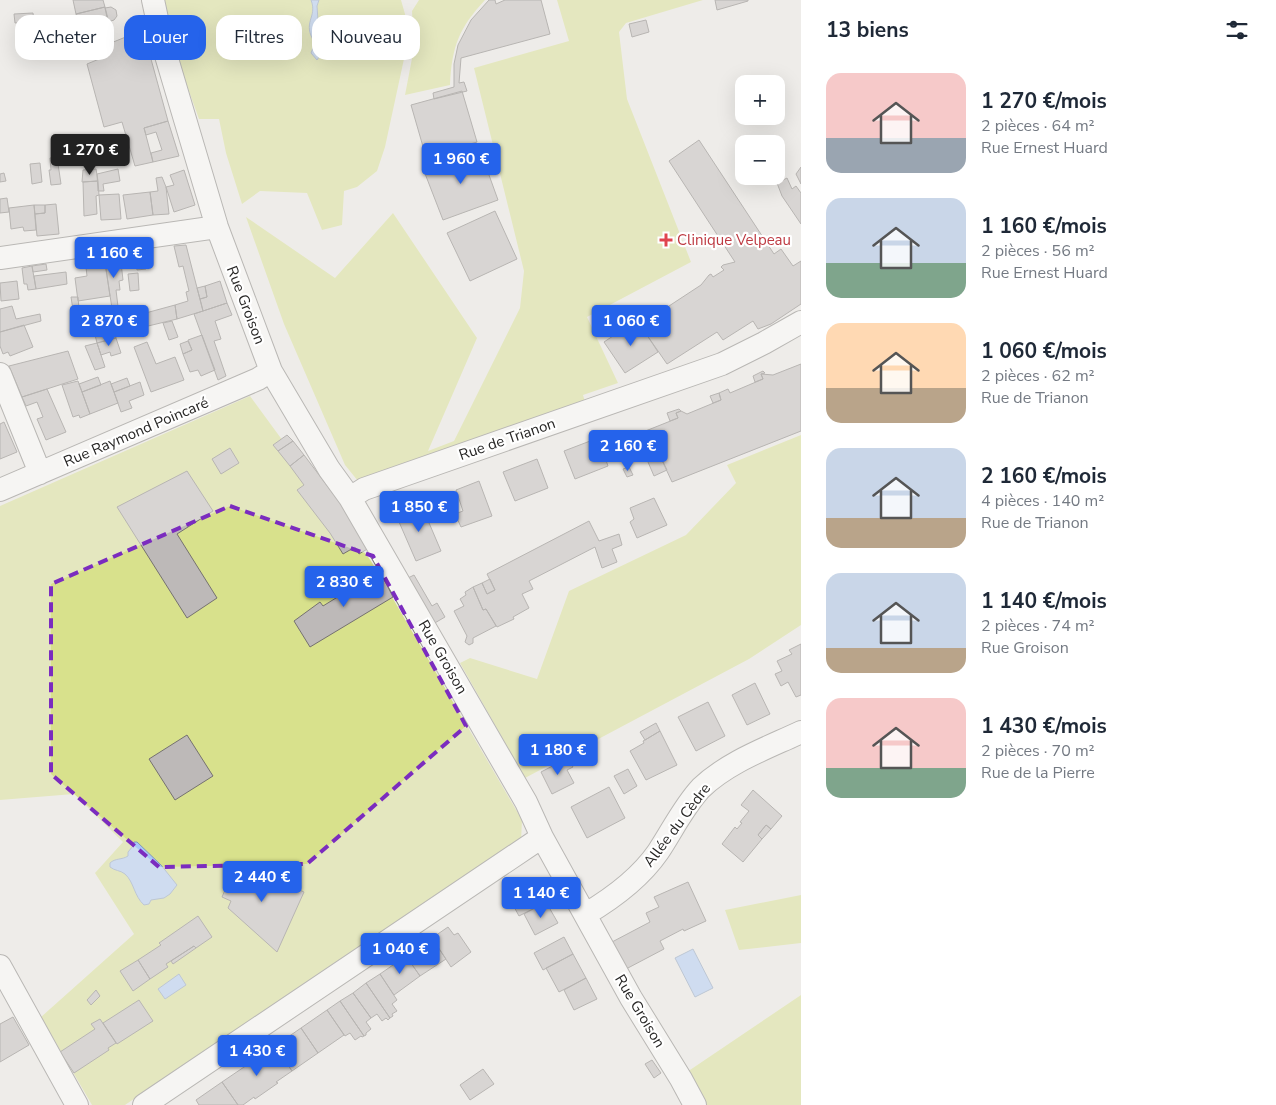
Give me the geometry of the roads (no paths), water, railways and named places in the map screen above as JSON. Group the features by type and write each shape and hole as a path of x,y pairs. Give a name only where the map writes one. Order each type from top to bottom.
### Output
{"street":[{"name":"Rue Groison","path":"153,0 162,42 217,228 271,371 329,469 350,498 526,802 542,837 632,998 695,1105"},
{"path":"0,258 217,228"},
{"name":"Rue de Trianon","path":"350,498 364,489 722,364 801,322"},
{"name":"Rue Raymond Poincaré","path":"0,490 258,379 271,371"},
{"path":"0,374 40,473"},
{"name":"Allée du Cèdre","path":"586,914 618,892 645,867 657,853 692,799 710,780 730,766 801,732"},
{"path":"144,1105 542,837"},
{"path":"0,966 77,1105"}],"water":[{"path":"311,0 319,0 318,15 312,15 312,38 309,25 313,6"},
{"path":"134,842 137,842 161,865 177,885 164,898 151,900 149,904 144,905 128,877 110,867 112,861 128,856 128,852"},
{"path":"693,949 713,988 695,997 675,958"},
{"path":"179,974 186,985 165,999 158,989"}],"place":[{"name":"Clinique Velpeau","path":"666,240"}]}
